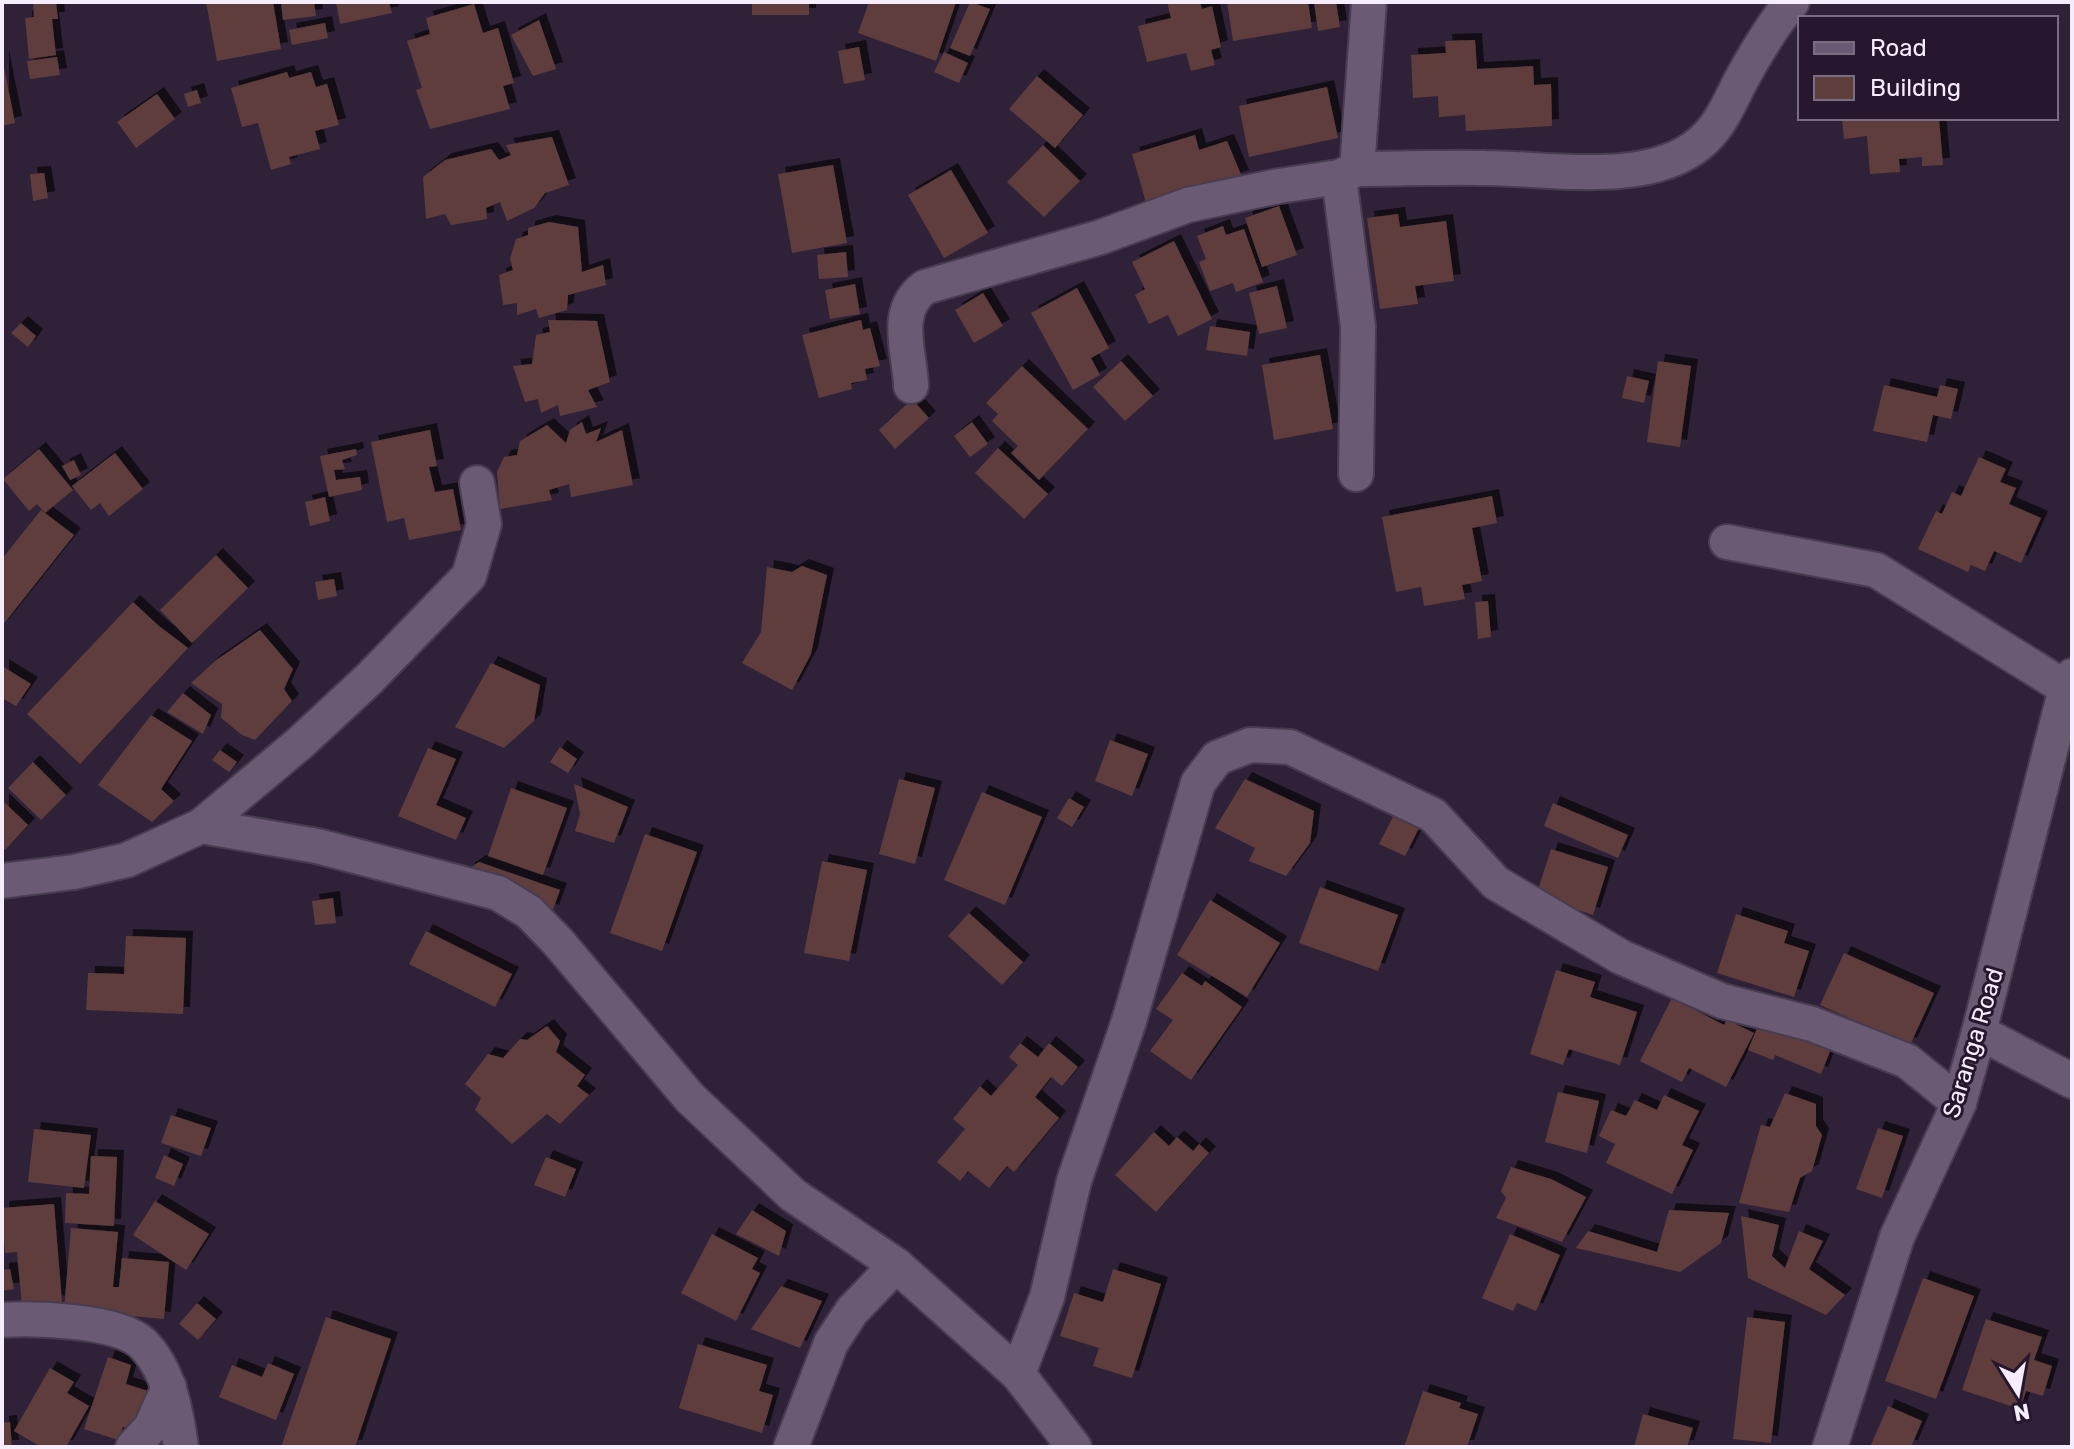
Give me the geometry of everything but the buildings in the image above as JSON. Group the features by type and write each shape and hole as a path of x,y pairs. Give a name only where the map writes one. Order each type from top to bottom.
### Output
{"street":[{"path":"1356,474 1358,326 1348,173 1369,2"},
{"path":"911,386 904,334 907,308 913,295 925,287 1101,237 1188,205 1348,173 1486,167 1594,172 1638,170 1670,160 1698,145 1724,118 1740,82 1779,17 1792,2"},
{"path":"2,881 74,872 127,860 201,826 300,743 369,679 469,576 484,524 477,483"},
{"path":"1727,542 1876,570 2069,682"},
{"name":"Saranga Road","path":"1830,1447 1897,1237 1959,1103 2069,682"},
{"path":"1018,1374 1047,1297 1074,1181 1129,1021 1198,783 1217,758 1250,745 1290,747 1433,815 1496,883 1621,957 1722,1001 1812,1024 1907,1061 1959,1103"},
{"path":"201,826 317,846 498,893 529,912 690,1098 793,1195 896,1265 1018,1374 1074,1447"},
{"path":"1979,1032 2072,1081"},
{"path":"791,1447 831,1343 852,1311 896,1265"},
{"path":"2,1320 50,1318 131,1336 151,1353 169,1387 181,1447"},
{"path":"133,1447 151,1427 169,1387"}]}
